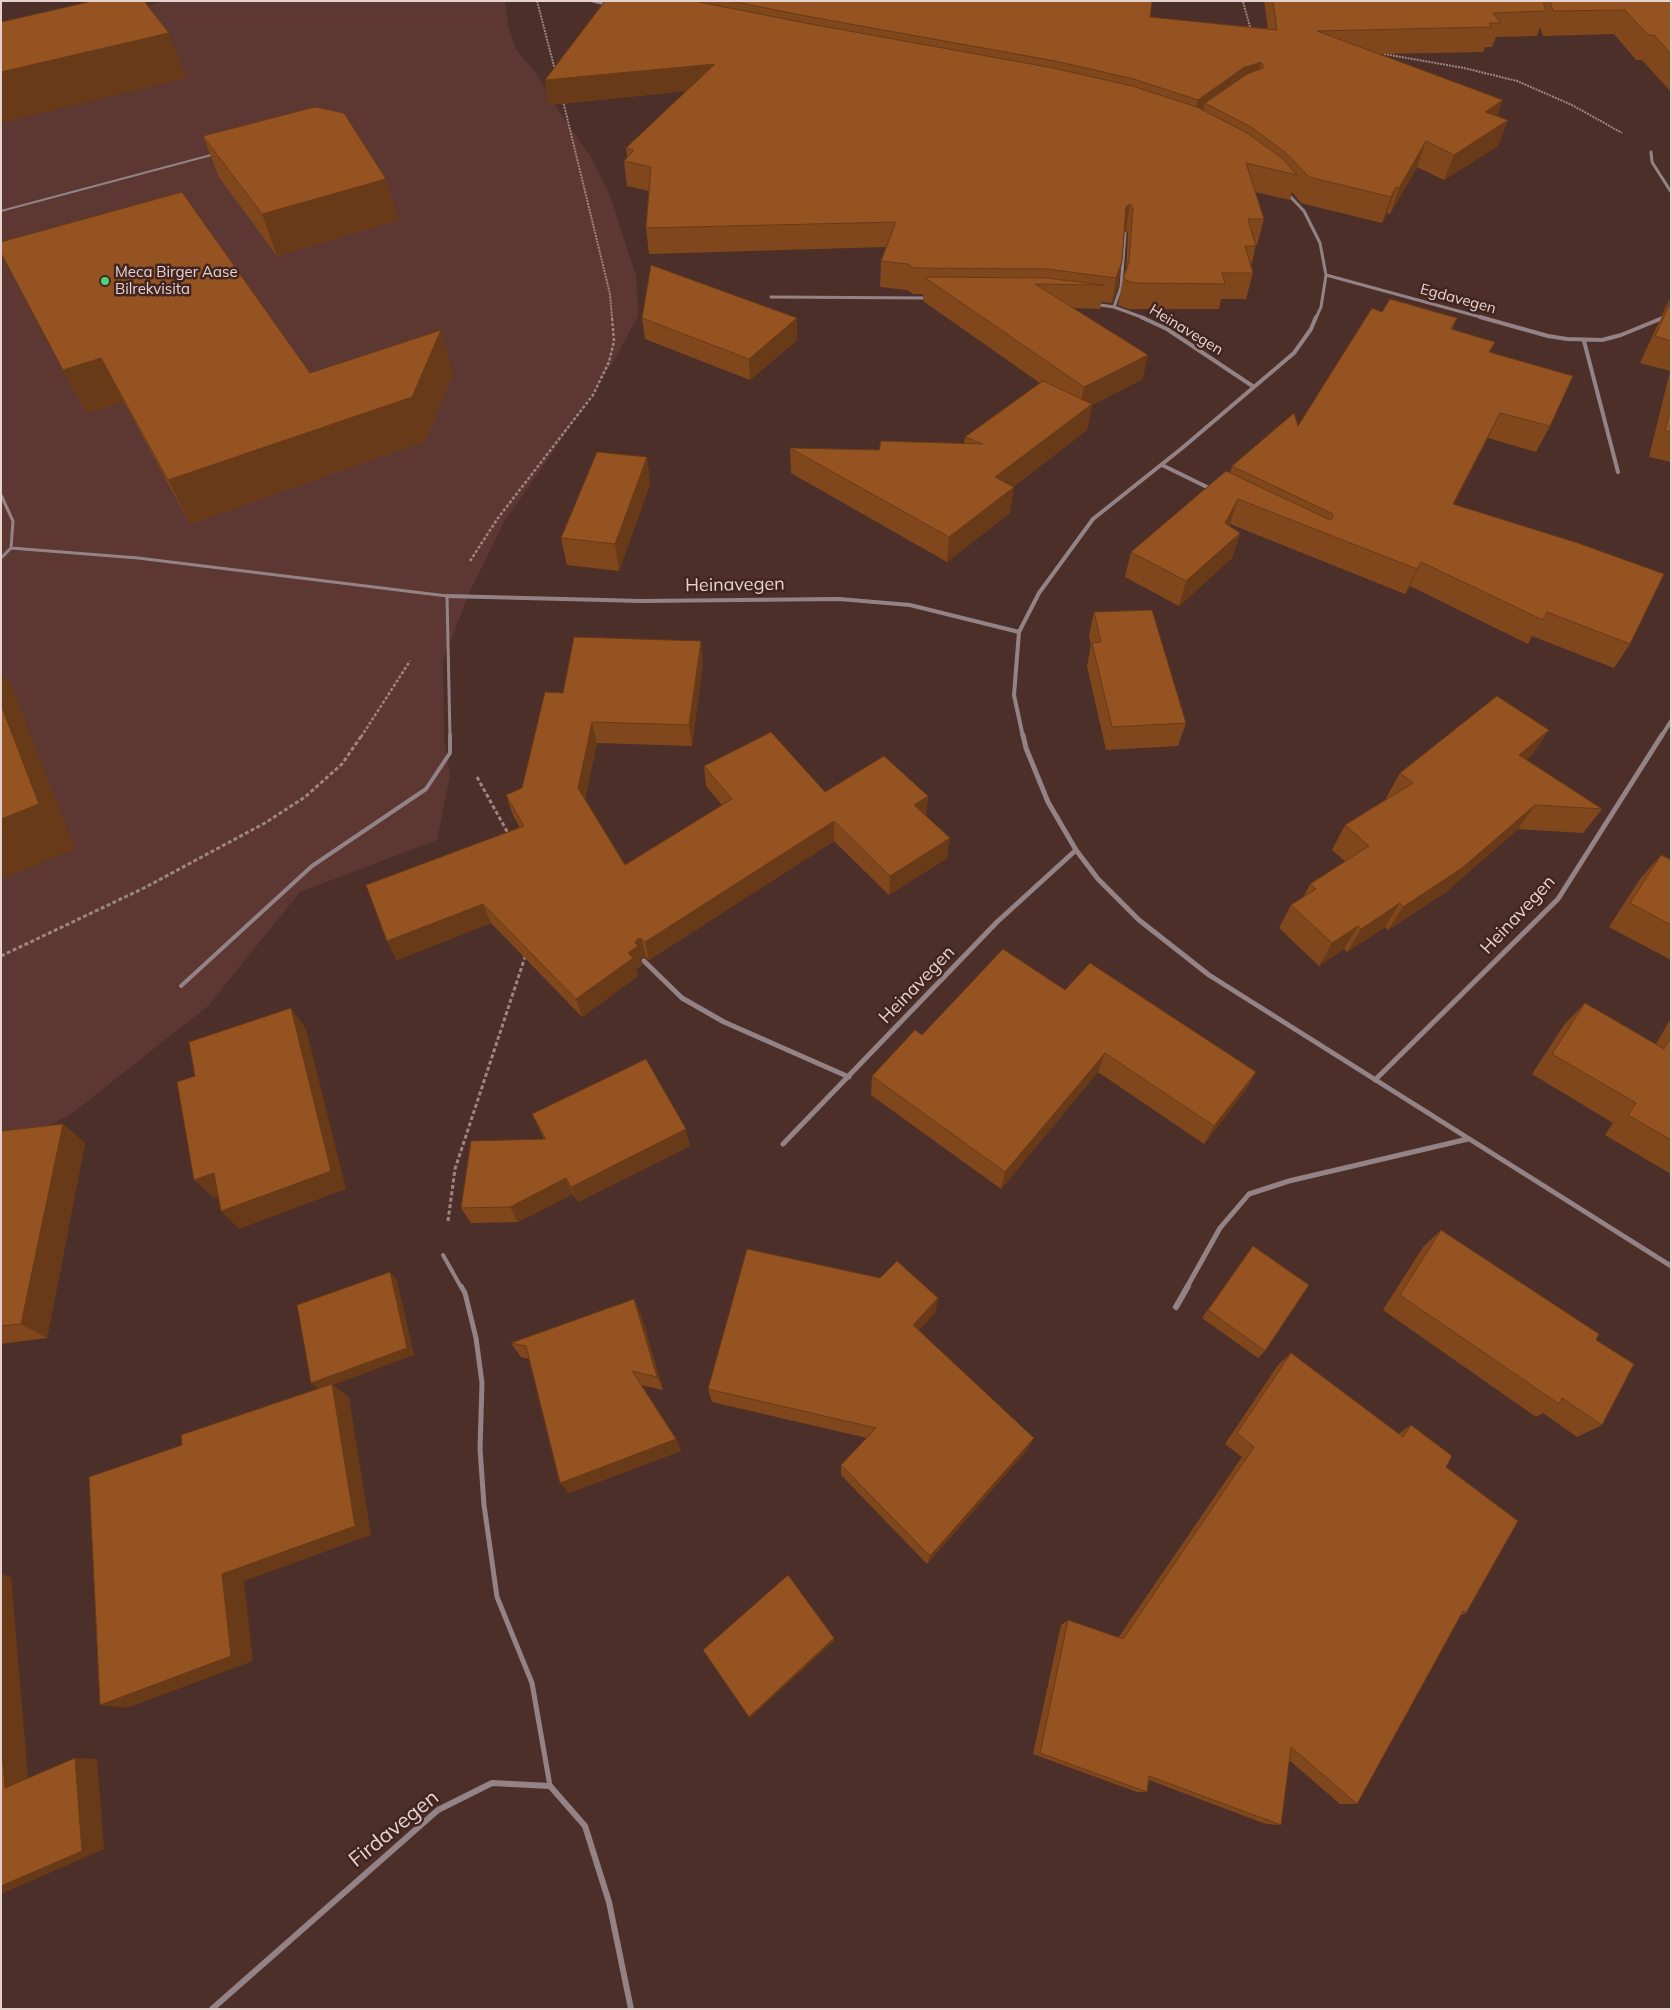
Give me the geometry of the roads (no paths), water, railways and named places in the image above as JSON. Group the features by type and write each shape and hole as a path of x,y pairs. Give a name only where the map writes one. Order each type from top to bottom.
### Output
{"street":[{"path":"593,1 611,5"},
{"path":"1652,152 1652,162 1671,192"},
{"path":"1282,187 1304,211 1320,243 1326,275 1321,307 1311,329 1294,353 1162,465 1093,519 1039,593 1019,632 1014,695 1026,748 1048,802 1076,850 1098,879 1139,920 1209,974 1671,1266"},
{"path":"1114,308 1121,288 1125,233"},
{"name":"Egdavegen","path":"1326,275 1548,336 1584,341 1621,336 1671,315"},
{"path":"771,297 936,298"},
{"name":"Heinavegen","path":"1090,303 1114,308 1141,317 1167,329 1254,387"},
{"path":"1584,341 1618,472"},
{"path":"1162,465 1220,494"},
{"name":"Heinavegen","path":"447,596 641,601 839,599 910,605 1019,632"},
{"name":"Heinavegen","path":"1374,1080 1558,899 1671,721"},
{"name":"Heinavegen","path":"784,1144 997,922 1076,850"},
{"path":"644,961 682,998 724,1022 850,1077"},
{"path":"1176,1307 1220,1228 1249,1194 1289,1181 1468,1139"},
{"name":"Firdavegen","path":"212,2009 438,1810 492,1783 550,1786"},
{"path":"550,1786 586,1826 609,1902 631,2009"}],"lane":[{"path":"1,211 222,152"},
{"path":"1,495 13,521 11,548 1,558"},
{"path":"11,548 138,558 447,596 450,753 426,789 312,866 181,986"},
{"path":"443,1255 465,1294 476,1338 482,1383 480,1449 484,1505 497,1598 532,1683 550,1786"}],"place":[{"name":"Meca Birger Aase Bilrekvisita","path":"105,281"}]}
